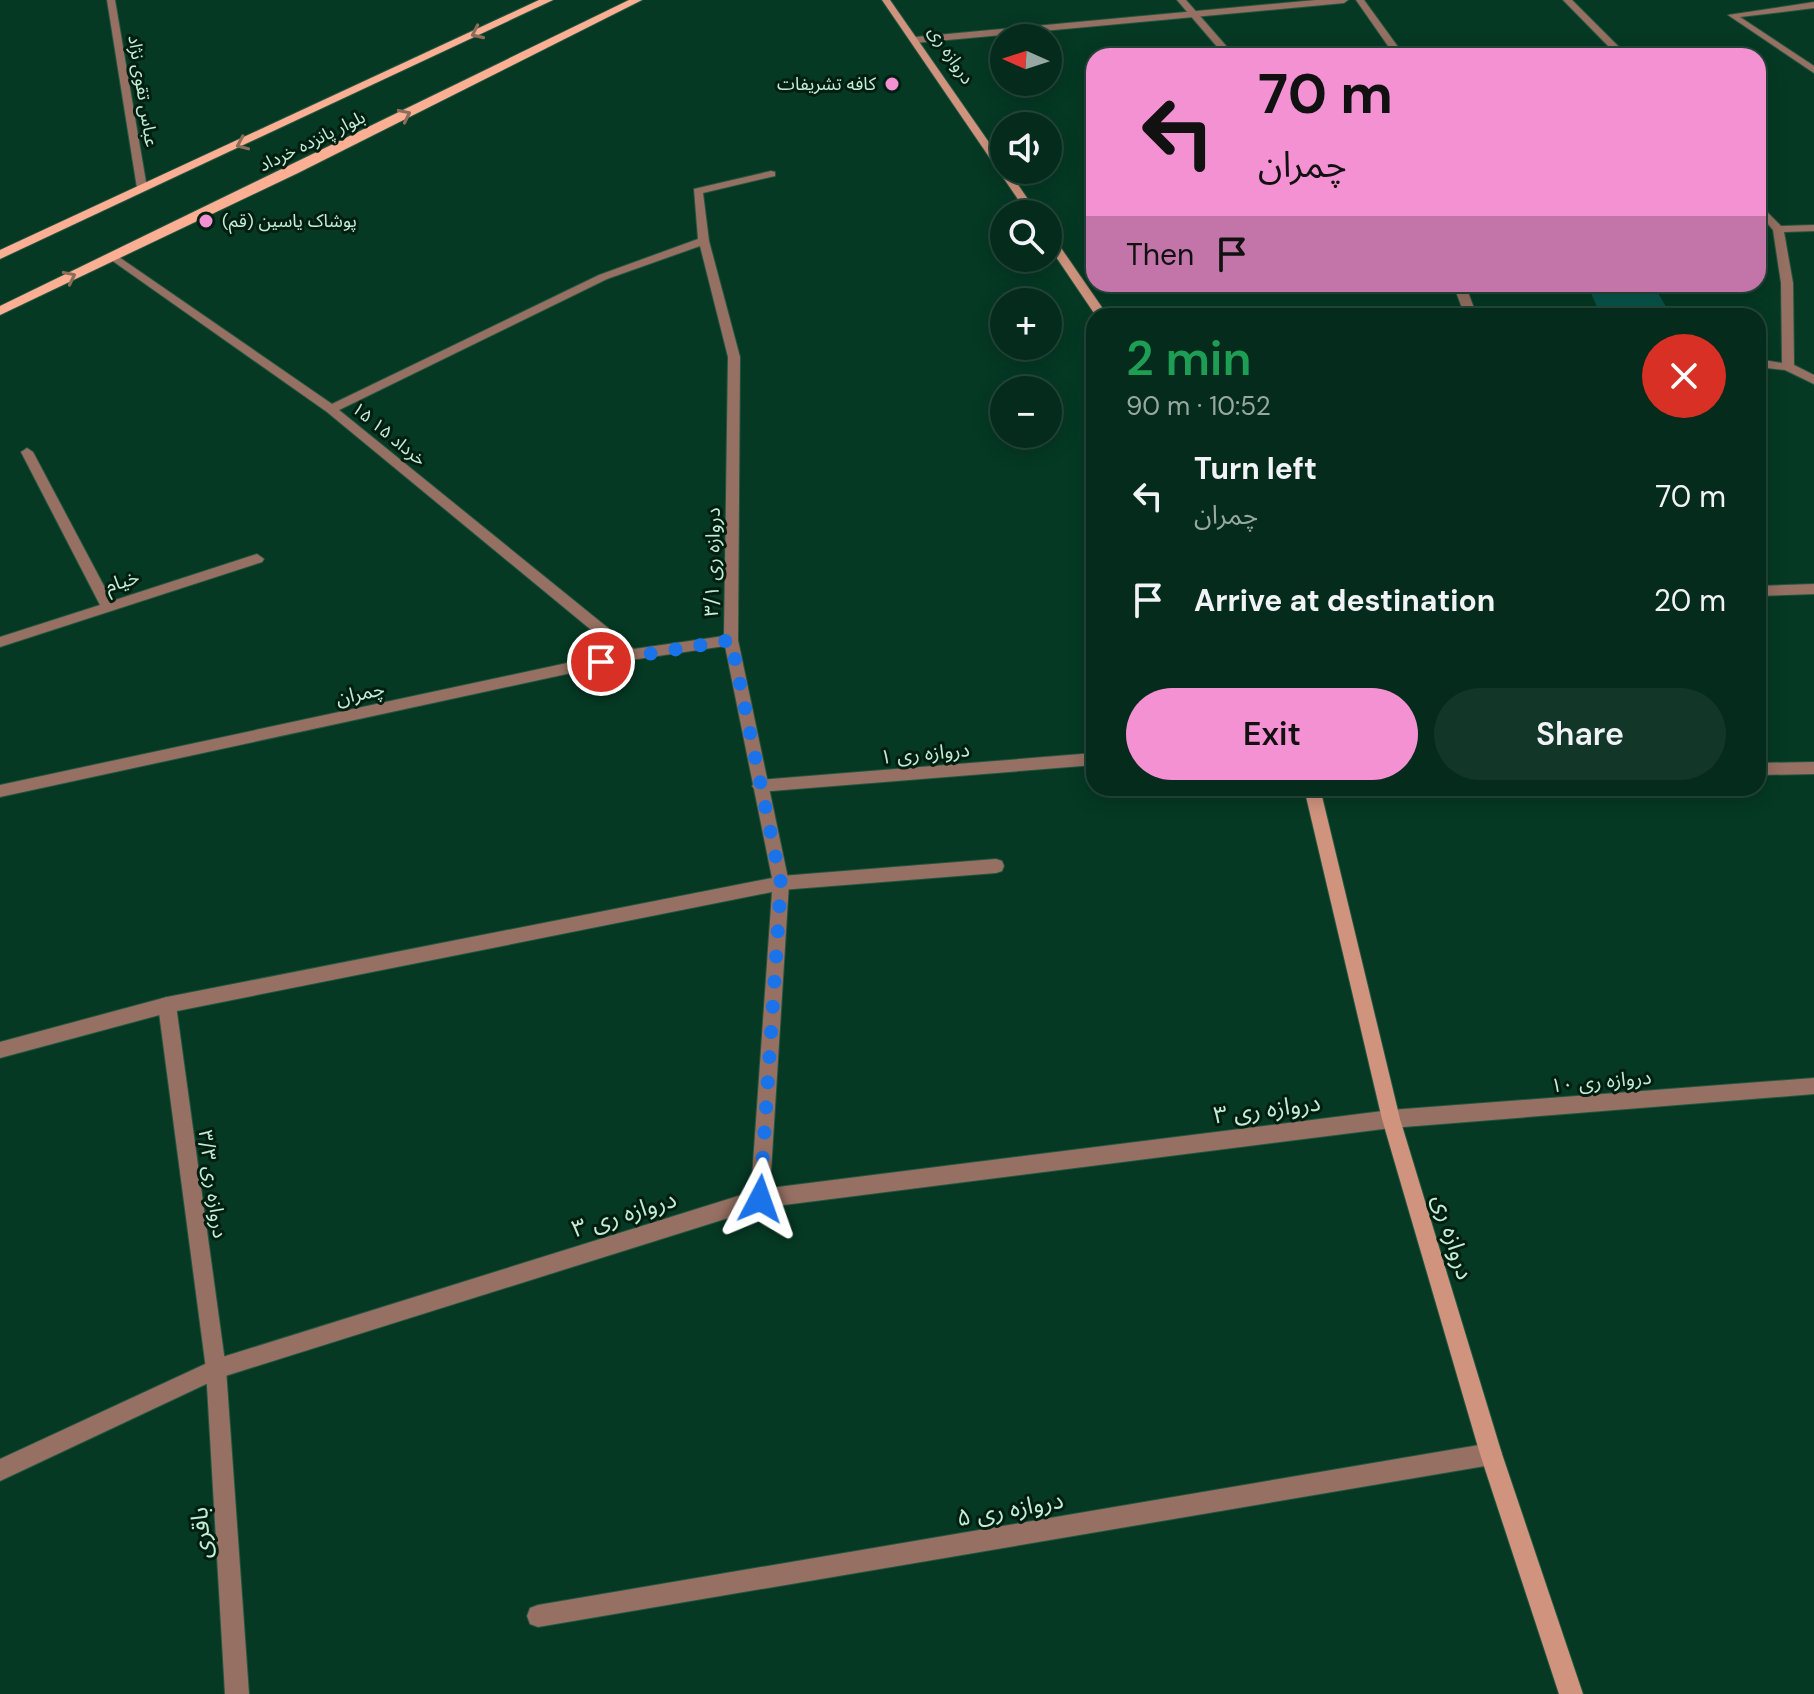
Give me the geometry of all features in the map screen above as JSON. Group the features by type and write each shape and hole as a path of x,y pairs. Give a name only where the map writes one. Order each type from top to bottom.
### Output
{"main road":[{"name":"بلوار پانزده خرداد","path":"0,255 548,0"},
{"name":"بلوار پانزده خرداد","path":"0,311 637,0"},
{"name":"دروازه ری","path":"886,0 1024,200"},
{"path":"1062,257 1097,308"},
{"name":"دروازه ری","path":"1314,796 1391,1119 1491,1454 1571,1694"}],"street":[{"name":"عباس تقوی نژاد","path":"111,0 142,188"},
{"path":"1181,0 1223,48"},
{"path":"915,40 1344,0"},
{"path":"1360,0 1394,48"},
{"path":"1567,0 1615,48"},
{"path":"1814,5 1732,15 1814,70"},
{"name":"دروازه ری ۳/۱","path":"760,1199 781,883 731,640 734,357 704,241 698,191 771,174"},
{"path":"1766,215 1778,229 1787,283 1788,367"},
{"path":"1778,229 1814,228"},
{"path":"331,409 603,277 704,241"},
{"name":"۱۵ خرداد ۱۵","path":"112,257 331,409 631,655"},
{"path":"1766,364 1788,367 1814,380"},
{"path":"27,452 108,607"},
{"name":"خیام","path":"0,642 257,559"},
{"path":"1766,591 1814,589"},
{"name":"چمران","path":"0,791 631,655 731,640"},
{"name":"دروازه ری ۱","path":"760,786 1086,760"},
{"path":"1766,769 1814,768"},
{"path":"0,1050 167,1005 781,883 996,866"},
{"name":"دروازه ری ۳/۳","path":"167,1005 216,1369"},
{"name":"دروازه ری ۱۰","path":"1391,1119 1814,1086"},
{"name":"دروازه ری ۳","path":"0,1470 216,1369 760,1199 1391,1119"},
{"name":"باقری","path":"216,1369 237,1694"},
{"name":"دروازه ری ۵","path":"538,1616 1491,1454"}],"building":[{"path":"1590,292 1658,292 1666,308 1598,308"}],"place":[{"name":"کافه تشریفات","path":"892,84"},
{"name":"پوشاک یاسین (قم)","path":"206,221"}],"route":[{"path":"601,662 731,640 781,883 760,1199"}]}
